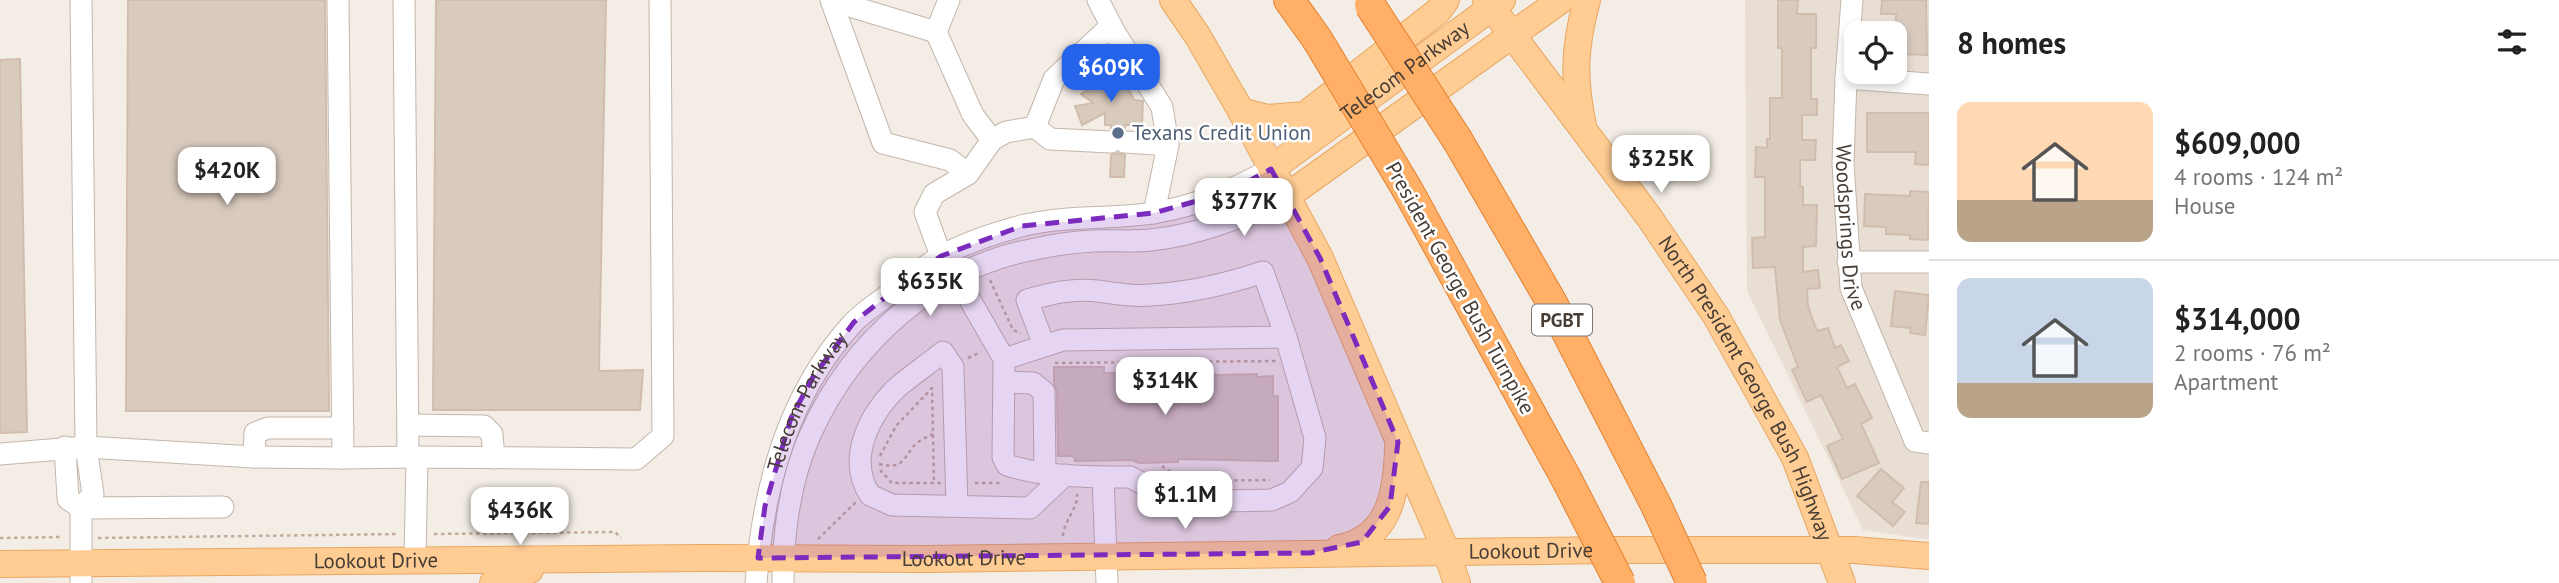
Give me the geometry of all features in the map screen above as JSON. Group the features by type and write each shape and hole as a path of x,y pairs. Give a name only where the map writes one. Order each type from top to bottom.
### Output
{"highway":[{"name":"President George Bush Turnpike","path":"1289,0 1317,39 1407,189 1567,480 1620,583"},
{"name":"PGBT","path":"1368,2 1458,141 1564,324 1656,505 1692,583"}],"main road":[{"path":"1173,0 1197,35 1241,111 1320,258 1446,551 1457,583"},
{"path":"1241,111 1267,118 1305,115 1438,11 1446,0"},
{"name":"Telecom Parkway","path":"1286,197 1561,0"},
{"path":"1585,134 1577,94 1575,55 1587,0"},
{"name":"Telecom Parkway","path":"1271,169 1493,3"},
{"name":"North President George Bush Highway","path":"1493,3 1585,134 1649,217 1716,316 1795,458 1842,583"},
{"path":"1310,553 1362,542 1384,520 1394,493 1398,442"},
{"name":"Lookout Drive","path":"0,564 81,574 415,561 576,559 770,570 926,559 1105,555 1446,551 1871,551 1929,556"},
{"path":"493,583 496,579 512,573 576,559"}],"street":[{"path":"81,0 86,447 93,494 81,508 81,574"},
{"path":"338,0 343,458"},
{"path":"404,0 408,425 412,457 415,561"},
{"path":"0,454 86,447 139,448 254,457 636,459 663,436 660,0"},
{"path":"831,0 883,143 950,160 968,174"},
{"path":"838,0 843,5 936,32"},
{"path":"949,0 936,32 973,116 992,140"},
{"path":"1098,0 1111,26 1162,107 1168,145 1154,213"},
{"name":"Woodsprings Drive","path":"1850,21 1852,0"},
{"path":"1035,127 1054,79 1111,26"},
{"path":"1907,82 1929,84"},
{"name":"Woodsprings Drive","path":"1846,84 1843,163 1851,288 1922,442"},
{"path":"1038,349 1027,300 1060,291 1096,290 1118,295 1150,296 1194,290 1263,272 1286,337 1315,438 1312,468 1290,492 1272,500 1178,502 1130,477 1062,478 1007,465 1003,457 1004,382 966,293 941,256 925,212 934,194 968,174 992,140 1006,132 1035,127 1050,139 1168,145"},
{"name":"Telecom Parkway","path":"770,570 765,506 777,458 792,418 813,377 854,323 941,256 1022,226 1060,220 1154,213 1199,204 1229,192 1271,169"},
{"name":"Telecom Parkway","path":"770,570 810,434 846,373 884,328 954,276 973,267 1033,249 1186,235 1223,224 1286,197"},
{"path":"1848,262 1929,262"},
{"path":"994,355 1038,349 1063,340 1286,337"},
{"path":"957,506 953,367 943,352 898,387 867,430 859,456 860,473 870,495 892,505 1030,508 1062,478"},
{"path":"1004,382 1033,383 1044,392 1062,478"},
{"path":"408,425 484,426 492,434 494,458"},
{"path":"254,457 255,433 268,428 343,428"},
{"path":"65,447 68,499 81,508 223,507"},
{"path":"1103,477 1107,583"}],"path":[{"path":"990,280 1013,330 1038,349 1276,361 1276,370"},
{"path":"1011,337 1019,333"},
{"path":"964,360 994,355"},
{"path":"934,484 932,388 897,426 881,452 879,464 883,475 892,482 934,484 947,483"},
{"path":"879,464 890,466 901,463 918,441 933,434"},
{"path":"1162,466 1183,481 1273,480"},
{"path":"1062,478 1078,499 1066,521 1063,536"},
{"path":"965,483 1015,482"},
{"path":"818,539 861,497"},
{"path":"429,534 615,532 623,540"},
{"path":"104,538 402,534"},
{"path":"0,538 63,537"}],"highlighted area":[{"path":"1271,169 1320,258 1398,442 1390,506 1362,542 1310,553 758,558 765,506 791,418 813,377 854,322 887,296 941,256 1022,226 1154,213 1229,192"}],"shaded area":[{"path":"1745,0 1929,0 1929,540 1863,530 1747,291"}],"building":[{"path":"128,0 325,0 329,411 126,411"},
{"path":"436,0 606,0 599,371 643,370 640,410 433,410"},
{"path":"1778,0 1798,0 1797,14 1816,14 1816,48 1811,48 1811,99 1817,99 1817,115 1802,115 1802,140 1816,140 1815,160 1800,160 1803,205 1817,205 1816,246 1803,247 1803,272 1818,270 1820,288 1807,289 1808,306 1817,331 1828,328 1835,348 1841,345 1849,361 1837,367 1847,388 1855,384 1872,418 1861,424 1879,463 1842,479 1827,446 1843,439 1821,395 1807,402 1792,370 1798,367 1780,320 1775,267 1753,268 1752,238 1765,237 1765,177 1755,177 1756,147 1767,148 1767,139 1770,139 1770,98 1782,98"},
{"path":"1882,0 1926,0 1927,55 1907,54 1907,21 1896,21 1896,14 1881,14"},
{"path":"20,59 27,432 0,433 0,60"},
{"name":"Texans Credit Union","path":"1121,74 1134,100 1143,101 1142,125 1125,125 1125,129 1118,131 1111,129 1111,125 1105,125 1105,113 1082,125 1075,106 1093,103 1081,94 1089,89 1085,83"},
{"path":"1867,113 1929,113 1929,165 1915,164 1916,152 1867,152"},
{"path":"1111,155 1125,155 1124,177 1110,177"},
{"path":"1910,191 1929,192 1928,240 1910,239 1910,235 1886,234 1886,227 1864,226 1865,194 1910,196"},
{"path":"1895,291 1929,295 1925,335 1910,333 1911,328 1891,326"},
{"path":"1054,367 1104,367 1104,373 1138,373 1138,377 1257,374 1257,377 1273,376 1273,396 1278,396 1278,461 1178,459 1178,462 1139,463 1131,460 1075,461 1074,456 1058,456"},
{"path":"1881,469 1904,488 1892,502 1905,512 1893,526 1857,496"},
{"path":"1921,482 1929,482 1929,524 1916,523"}],"place":[{"name":"Texans Credit Union","path":"1118,133"}]}
